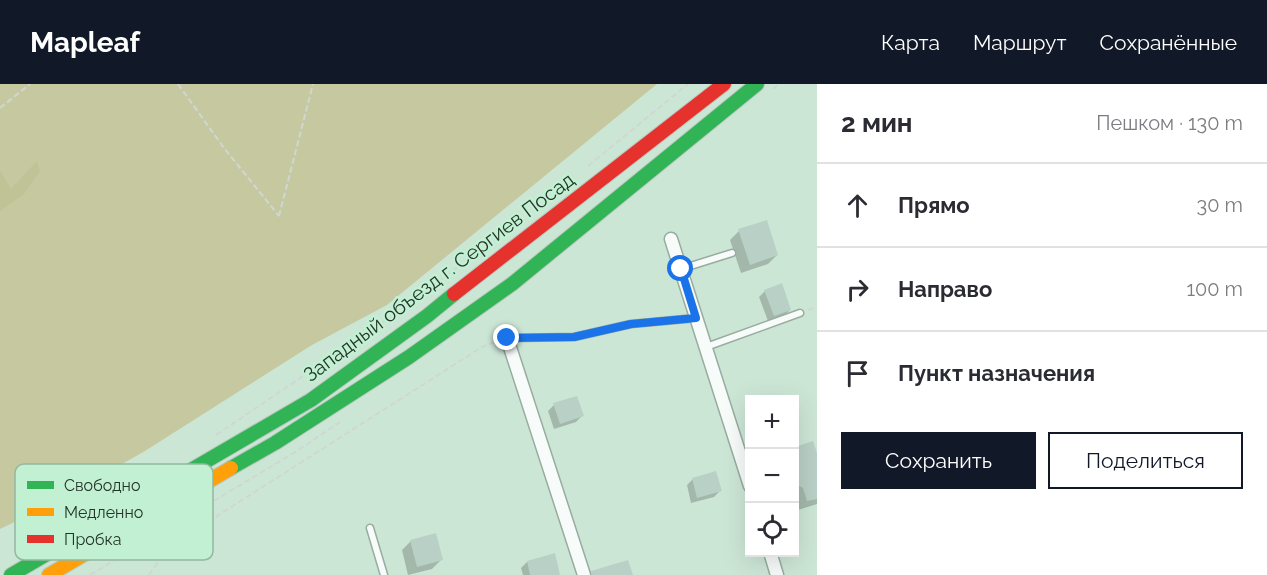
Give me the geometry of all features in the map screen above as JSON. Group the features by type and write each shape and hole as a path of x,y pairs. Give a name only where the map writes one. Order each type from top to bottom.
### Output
{"main road":[{"name":"Западный объезд г. Сергиев Посад","path":"202,464 311,400 427,315 724,84"},
{"name":"Западный объезд г. Сергиев Посад","path":"213,480 275,444 409,357 512,284 757,84"},
{"name":"Западный объезд г. Сергиев Посад","path":"11,575 37,560"},
{"name":"Западный объезд г. Сергиев Посад","path":"49,575 75,560"}],"street":[{"path":"671,239 745,470"},
{"path":"507,338 584,575"},
{"path":"772,557 777,575"}],"lane":[{"path":"681,269 732,253"},
{"path":"706,347 800,313"},
{"path":"507,338 574,337 631,324 696,318"},
{"path":"370,528 384,575"}],"path":[{"path":"0,108 30,84"},
{"path":"178,84 224,148 279,216 313,84"},
{"path":"583,171 688,84"},
{"path":"209,440 414,301 461,265"},
{"path":"213,519 482,347 507,338"},
{"path":"149,575 159,560"}],"green space":[{"path":"0,84 657,84 387,305 312,345 145,451 122,464 15,464 15,522 0,529"},
{"path":"37,161 40,171 24,194 0,211 0,170 11,189"}],"building":[{"path":"767,220 778,255 750,265 738,229"},
{"path":"782,283 791,310 774,316 764,290"},
{"path":"577,396 584,416 560,424 553,403"},
{"path":"813,441 817,453 817,499 807,501 803,488 799,486 799,446"},
{"path":"716,471 722,491 697,498 692,478"},
{"path":"436,533 443,560 417,567 410,540"},
{"path":"555,553 560,575 530,575 527,561"},
{"path":"628,560 633,575 592,575 591,571"}],"traffic: fast":[{"path":"231,468 275,443 409,357 512,284 757,84"},
{"path":"201,464 311,400 454,294"},
{"path":"11,575 37,560"}],"traffic: slow":[{"path":"213,479 231,468"},
{"path":"49,575 75,560"}],"traffic: jam":[{"path":"454,294 724,84"}],"route":[{"path":"507,338 574,337 631,324 696,318 681,269"}]}
